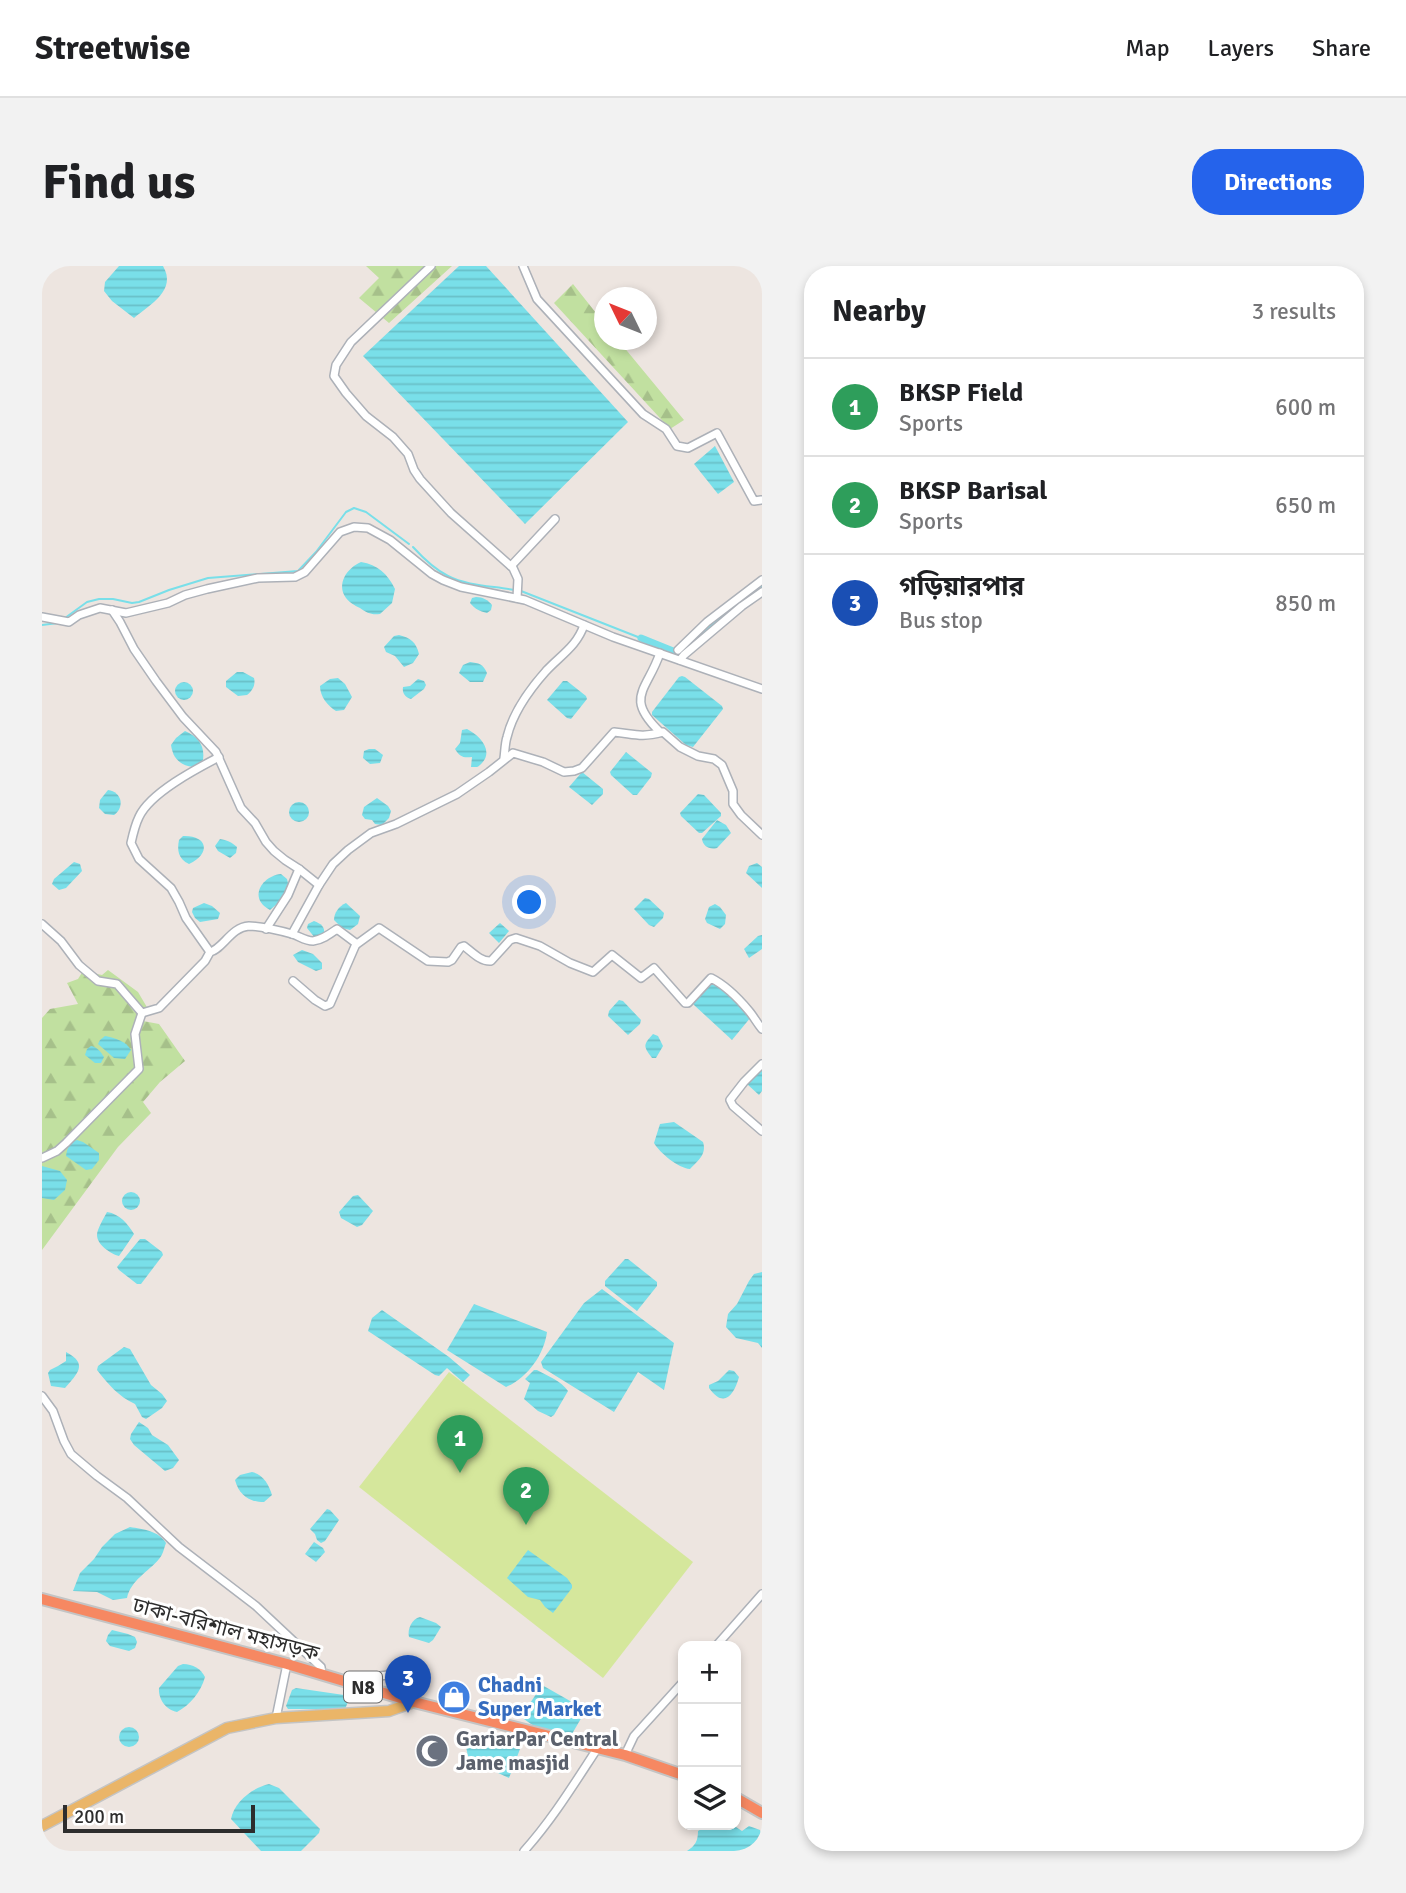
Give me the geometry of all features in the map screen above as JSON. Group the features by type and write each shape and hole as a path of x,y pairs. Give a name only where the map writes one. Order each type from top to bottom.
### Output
{"highway":[{"name":"ঢাকা-বরিশাল মহাসড়ক","path":"42,1599 287,1664 415,1702 625,1755 678,1773"},
{"path":"741,1801 762,1813"}],"main road":[{"path":"42,1826 227,1728 276,1718 389,1711 415,1702"}],"street":[{"path":"431,266 351,342 335,365 334,376 366,416 393,437 408,454 420,479 451,513 511,566 517,579 517,598"},
{"path":"523,266 537,299 643,414 666,429 677,446 688,448 717,433 754,501 762,500"},
{"path":"511,566 555,519"},
{"path":"42,617 69,622 79,615 100,608 126,613 168,603 207,589 258,579 295,577 304,572 340,532 354,527 368,528 405,550 432,574 443,580 461,587 517,598 762,689"},
{"path":"678,650 707,622 762,580"},
{"path":"680,660 716,627 762,592"},
{"path":"112,609 156,681 183,717 216,752 241,808 255,823 266,842 318,885"},
{"path":"504,758 507,737 526,695 547,670 569,651 581,635 584,625"},
{"path":"660,653 640,702 645,716 660,732 688,751 714,759 722,765 733,790 733,804 762,835"},
{"path":"292,934 318,885 341,857 371,833 397,824 443,801 513,753 564,772 574,771 582,768 614,733 646,737 660,732"},
{"path":"209,952 186,918 171,888 139,859 131,843 140,814 156,796 219,757"},
{"path":"266,929 288,895 299,869"},
{"path":"42,923 61,941 79,965 98,981 117,984 142,1013"},
{"path":"142,1013 159,1008 205,961 209,952 214,951 228,936 247,926 315,941 337,929 356,944"},
{"path":"293,981 319,1003 325,1006 330,1004 356,944 379,928 428,961 448,962 464,946 481,959 491,961 510,940 516,938 540,946 593,972 612,955 641,978 654,968 685,1003 711,978 729,991 752,1014 754,1021 762,1029"},
{"path":"42,1158 66,1143 139,1069 135,1034 142,1013"},
{"path":"762,1064 730,1100 733,1106 762,1131"},
{"path":"42,1396 53,1411 71,1454 127,1498 179,1547 257,1606 321,1667 322,1675"},
{"path":"720,1641 762,1594"},
{"path":"276,1718 287,1664"},
{"path":"357,1685 371,1677 388,1675"},
{"path":"625,1755 634,1736 678,1688"},
{"path":"524,1851 557,1810 597,1749"}],"green space":[{"path":"366,266 452,266 389,323 359,298 379,278"},
{"path":"573,284 594,310 594,346 554,303"},
{"path":"597,350 626,350 684,420 670,429"},
{"path":"108,970 138,992 148,1009 143,1021 159,1024 185,1061 160,1082 143,1102 151,1113 118,1147 42,1250 42,1018 50,1009 78,1004 67,983 78,979 83,971 102,975"},
{"path":"449,1372 693,1562 603,1678 359,1487"}],"water":[{"path":"119,266 163,266 166,275 167,282 160,296 134,318 104,291 105,282"},
{"path":"459,266 486,266 628,422 525,524 363,356"},
{"path":"715,446 734,482 718,494 694,464"},
{"path":"361,562 381,571 395,589 392,603 380,614 365,611 349,601 343,593 344,577 351,568"},
{"path":"472,598 489,602 492,605 491,610 487,613 474,607 470,603"},
{"path":"399,635 412,641 419,654 413,663 404,667 395,656 386,652 384,647 394,636"},
{"path":"470,662 480,664 487,673 483,682 470,682 459,673 463,665"},
{"path":"237,672 254,678 253,688 247,695 238,696 226,687 226,681"},
{"path":"682,676 723,709 693,747 686,745 652,715"},
{"path":"338,678 352,697 344,710 336,711 325,701 320,686 330,679"},
{"path":"418,679 426,685 411,699 404,693 403,687 410,686"},
{"path":"563,681 567,681 587,699 571,719 547,700"},
{"path":"180,682 188,682 193,691 191,698 180,700 175,695 175,687"},
{"path":"467,729 484,743 486,748 485,758 477,767 471,767 472,757 462,756 455,749 460,743 462,730"},
{"path":"185,731 197,739 203,750 203,760 193,767 180,763 172,750 171,745"},
{"path":"375,749 383,755 380,763 370,764 363,758 364,751"},
{"path":"626,752 652,773 637,795 633,795 610,772"},
{"path":"582,772 603,789 603,794 592,805 569,787"},
{"path":"108,790 119,797 121,804 114,815 105,814 99,808 100,800"},
{"path":"698,794 704,795 721,813 702,833 680,813"},
{"path":"377,798 391,811 389,818 382,825 365,819 362,815 364,807"},
{"path":"299,802 306,805 309,812 306,819 299,822 292,819 289,812 292,805"},
{"path":"717,820 726,825 731,833 717,848 709,848 702,839"},
{"path":"183,836 197,838 204,846 201,855 189,864 180,857 178,851 179,840"},
{"path":"220,839 237,847 236,853 230,858 215,846"},
{"path":"74,862 80,864 82,871 66,888 59,890 52,884 54,879"},
{"path":"757,863 762,867 762,888 746,873 749,866"},
{"path":"281,874 287,879 289,887 270,910 260,900 260,889 268,879"},
{"path":"645,898 664,913 654,927 634,909"},
{"path":"204,903 220,913 218,919 200,922 195,918 193,908"},
{"path":"346,903 360,916 358,924 350,930 342,928 334,920 337,910"},
{"path":"715,904 726,915 725,924 720,929 707,923 705,919 709,907"},
{"path":"314,921 322,926 324,931 324,934 315,938 307,928 308,924"},
{"path":"500,923 509,931 499,943 489,933"},
{"path":"762,935 762,949 749,958 744,949"},
{"path":"302,950 313,954 322,963 322,969 316,971 298,962 293,955"},
{"path":"713,981 751,1017 732,1040 692,1002"},
{"path":"619,1000 641,1020 628,1035 608,1016"},
{"path":"653,1034 658,1036 663,1046 656,1058 652,1058 645,1046"},
{"path":"105,1036 120,1040 129,1047 131,1050 125,1059 114,1058 98,1044"},
{"path":"91,1046 99,1050 104,1057 101,1063 95,1063 85,1055"},
{"path":"762,1067 762,1091 759,1095 747,1084"},
{"path":"674,1122 703,1142 703,1154 690,1169 670,1159 654,1143 660,1124"},
{"path":"77,1140 99,1153 99,1160 92,1169 86,1170 66,1156 70,1144"},
{"path":"42,1166 60,1171 67,1180 65,1190 54,1200 42,1198"},
{"path":"131,1192 137,1195 140,1201 137,1207 131,1210 125,1207 122,1201 125,1195"},
{"path":"358,1195 373,1211 362,1225 357,1227 341,1218 339,1212 353,1196"},
{"path":"107,1212 123,1220 134,1234 119,1256 105,1248 98,1239 98,1230"},
{"path":"140,1239 145,1239 163,1255 141,1284 137,1284 117,1267"},
{"path":"625,1259 657,1282 657,1286 637,1311 605,1286 605,1281"},
{"path":"762,1272 762,1348 758,1343 736,1338 726,1327 728,1314 737,1304 749,1281 754,1274"},
{"path":"602,1289 674,1343 664,1390 638,1372 614,1412 543,1368 541,1362 584,1303"},
{"path":"474,1304 547,1332 533,1365 521,1378 506,1387 447,1350"},
{"path":"382,1310 470,1375 463,1382 447,1368 439,1376 435,1375 368,1331 372,1318"},
{"path":"124,1347 130,1349 151,1385 167,1401 146,1419 135,1404 119,1394 97,1370 98,1366"},
{"path":"66,1352 77,1361 79,1369 65,1388 51,1386 48,1373 66,1361"},
{"path":"534,1370 554,1379 568,1391 551,1417 538,1411 524,1399 530,1383 525,1379"},
{"path":"729,1370 739,1377 737,1384 728,1397 719,1398 709,1385 718,1381"},
{"path":"139,1422 148,1428 152,1435 168,1445 179,1460 173,1468 165,1471 134,1445 130,1439 131,1434"},
{"path":"252,1472 262,1478 271,1491 272,1495 264,1502 245,1497 235,1480 240,1475"},
{"path":"327,1509 339,1520 321,1543 310,1529"},
{"path":"130,1527 155,1533 166,1543 160,1557 136,1581 127,1598 113,1600 97,1592 73,1591 80,1573 102,1547 115,1534"},
{"path":"314,1542 325,1552 316,1562 305,1554"},
{"path":"528,1550 567,1578 572,1585 553,1613 540,1600 528,1597 507,1578"},
{"path":"420,1617 441,1627 429,1643 409,1637 411,1625"},
{"path":"112,1630 135,1637 135,1648 129,1651 110,1646 106,1641"},
{"path":"183,1664 196,1668 205,1677 194,1698 177,1712 164,1703 159,1688 178,1666"},
{"path":"542,1685 586,1710 569,1739 551,1738 521,1717"},
{"path":"296,1688 344,1695 348,1702 345,1709 288,1709 286,1706 292,1690"},
{"path":"129,1727 136,1730 139,1737 136,1744 129,1747 122,1744 119,1737 122,1730"},
{"path":"481,1737 520,1749 509,1778 472,1761 468,1756 466,1747"},
{"path":"269,1784 279,1788 320,1829 301,1851 261,1851 231,1819 236,1807 245,1797"},
{"path":"749,1826 760,1830 762,1851 687,1851 695,1843 698,1831 742,1831"}],"waterway":[{"path":"65,618 87,602 99,599 132,603 208,578 298,571 346,512 354,508 366,512 409,544"},
{"path":"413,547 433,567 455,579 514,590"},
{"path":"697,636 762,585"},
{"path":"521,591 643,639"},
{"path":"42,625 58,623"},
{"path":"641,638 678,653 682,649"}],"place":[{"name":"BKSP Field","path":"460,1473"},
{"name":"BKSP Barisal","path":"526,1525"},
{"name":"Chadni Super Market","path":"454,1697"},
{"name":"গড়িয়ারপার","path":"408,1713"},
{"name":"GariarPar Central Jame masjid","path":"432,1751"}]}
